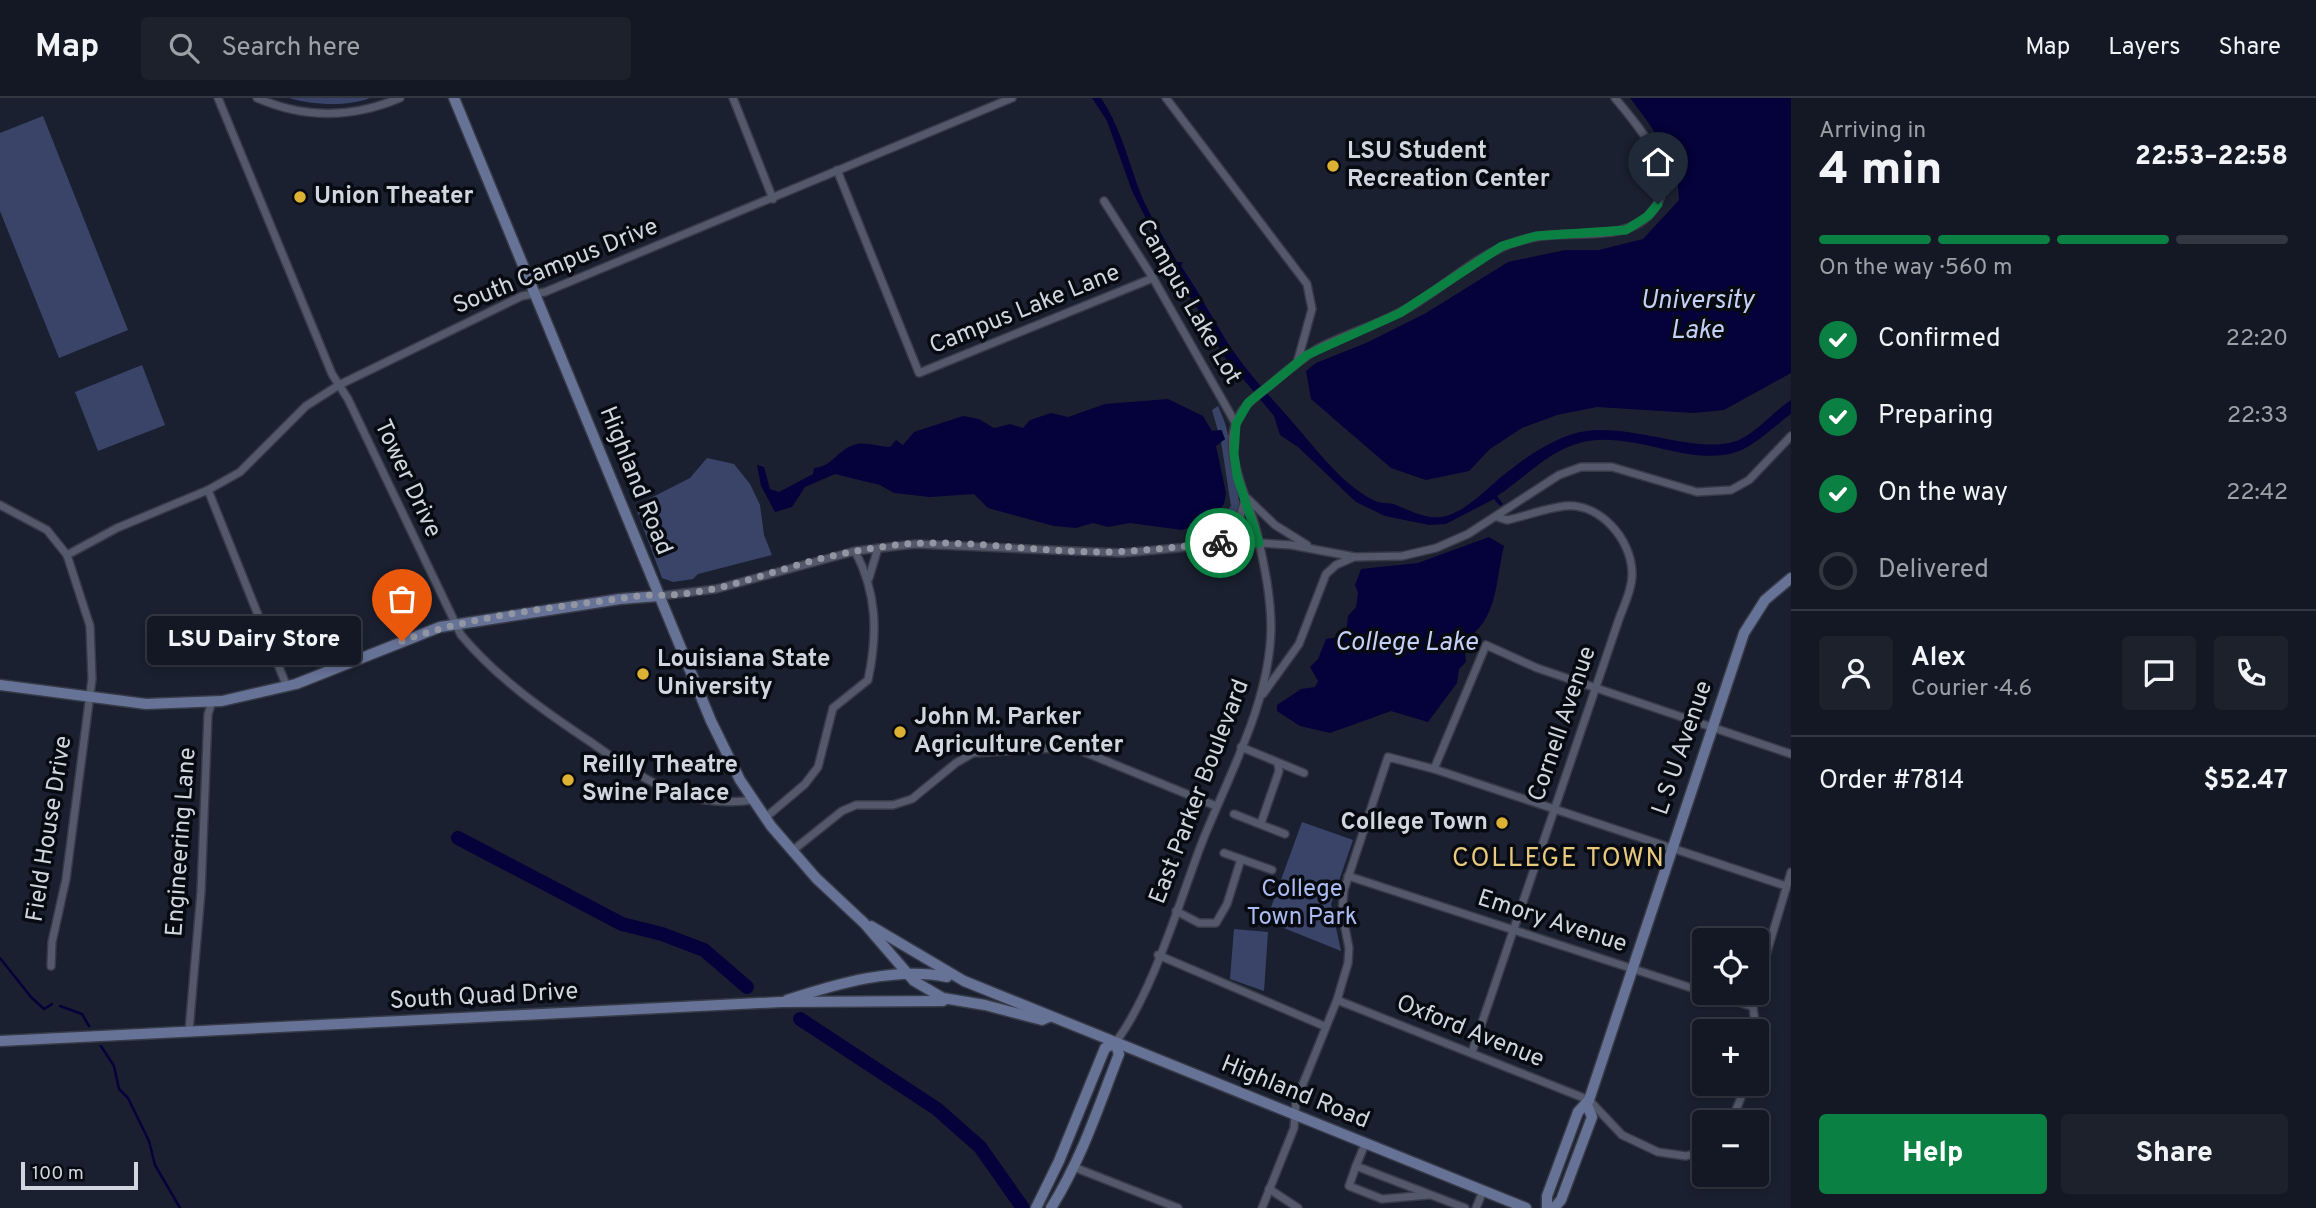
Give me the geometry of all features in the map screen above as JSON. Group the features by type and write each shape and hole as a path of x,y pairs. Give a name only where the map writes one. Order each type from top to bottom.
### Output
{"street":[{"name":"Tower Drive","path":"218,98 298,296 455,624 482,659 529,700 648,779 687,796 719,802 753,800"},
{"path":"257,98 284,108 330,114 361,112 400,98"},
{"name":"Highland Road","path":"454,98 722,747 753,800 792,851 864,923 905,973 932,994 1042,1020 1049,1017"},
{"path":"733,98 773,198"},
{"name":"South Campus Drive","path":"67,555 117,528 208,490 240,472 306,406 339,385 503,305 773,198 1012,98"},
{"path":"1166,98 1307,284 1312,309 1297,363"},
{"path":"1236,424 1248,403 1297,363 1320,348 1400,313 1502,246 1536,236 1626,230 1648,216 1663,191 1662,170 1645,138 1615,98"},
{"name":"Campus Lake Lane","path":"837,170 919,373 1153,278"},
{"name":"Campus Lake Lot","path":"1104,201 1153,278 1236,424"},
{"name":"East Parker Boulevard","path":"1115,1043 1130,1021 1158,956 1241,747 1265,671 1271,630 1270,600 1259,543 1235,462 1236,424"},
{"path":"0,685 88,698 165,705 212,702 286,687 455,624 636,596 716,589 855,551 877,548 941,543 1018,550 1122,553 1212,543 1259,543 1311,548 1355,557 1383,558 1426,551 1468,534 1559,475 1589,465 1623,470 1697,492 1731,490 1749,480 1791,436"},
{"path":"208,490 286,687"},
{"path":"1212,543 1223,538 1238,523 1245,496 1275,525 1311,548"},
{"path":"0,505 47,530 67,555"},
{"name":"Cornell Avenue","path":"1472,1052 1631,582 1630,561 1619,536 1603,518 1568,506 1507,520 1497,517"},
{"path":"1,518 8,511"},
{"path":"765,818 805,784 818,767 834,708 868,680 874,632 869,578 877,548"},
{"path":"855,551 869,578"},
{"name":"Field House Drive","path":"51,966 68,868 93,655 90,626 67,555"},
{"path":"1256,706 1268,685 1299,644 1326,574 1336,565 1355,557"},
{"name":"L S U Avenue","path":"1547,1208 1547,1196 1578,1112 1588,1103 1750,621 1765,600 1791,578"},
{"path":"1434,769 1486,645 1537,668 1791,754"},
{"name":"Engineering Lane","path":"189,1031 201,892 208,714 212,702"},
{"path":"792,851 836,814 856,805 893,805 912,799 956,763 980,750 1018,752 1047,746 1072,747 1216,806"},
{"path":"1241,747 1304,773"},
{"path":"1262,1208 1294,1128 1296,1101 1337,1000 1348,963 1342,901 1388,757 1555,808 1671,850 1786,886"},
{"path":"1261,823 1279,771 1278,764"},
{"path":"1234,814 1285,834"},
{"path":"1224,853 1272,870"},
{"path":"1176,911 1199,923 1216,923 1227,904 1241,859"},
{"path":"1769,944 1791,872"},
{"name":"Emory Avenue","path":"1348,876 1692,988"},
{"name":"Highland Road","path":"864,923 955,976 1049,1017 1526,1208"},
{"path":"1158,956 1324,1027"},
{"name":"South Quad Drive","path":"781,1002 905,973 955,976"},
{"name":"South Quad Drive","path":"0,1041 781,1002 950,1000"},
{"name":"Oxford Avenue","path":"1337,1000 1472,1052 1588,1103"},
{"path":"1751,1006 1754,1019"},
{"path":"1036,1208 1059,1161 1105,1048 1115,1043 1119,1054 1076,1168 1051,1208"},
{"path":"1588,1103 1622,1135 1658,1152 1692,1154"},
{"name":"L S U Avenue","path":"1554,1208 1561,1200 1592,1117 1588,1103"},
{"path":"1365,1144 1349,1186 1382,1199 1431,1195"},
{"path":"1356,1166 1465,1208"},
{"path":"1076,1168 1178,1208"},
{"path":"1269,1189 1298,1208"},
{"path":"1476,1208 1483,1191"}],"green space":[{"path":"289,98 370,98 351,103 330,104"},
{"path":"43,116 128,330 59,358 0,211 0,133"},
{"path":"142,365 165,425 98,451 75,392"},
{"path":"1218,406 1227,431 1239,507 1227,528 1217,536 1204,540 1231,506 1221,441 1225,440 1222,430 1218,431 1212,410"},
{"path":"707,458 734,464 750,484 760,505 764,535 772,555 698,574 693,579 673,582 662,578 635,506 690,478"},
{"name":"College Town Park","path":"1302,822 1353,840 1331,904 1341,951 1266,921"},
{"path":"1234,929 1268,932 1264,991 1230,979"}],"water":[{"path":"1092,98 1101,98 1107,108 1118,129 1150,214 1177,262 1183,262 1181,266 1234,352 1326,461 1344,480 1375,501 1393,504 1427,516 1446,516 1472,502 1534,453 1552,442 1580,432 1621,431 1686,442 1725,444 1748,435 1791,400 1791,414 1746,448 1721,455 1702,456 1622,441 1583,442 1559,451 1497,496 1503,504 1500,506 1494,499 1446,524 1429,525 1385,516 1356,502 1298,447 1280,435 1274,416 1222,354 1208,324 1173,272 1132,191 1107,121"},
{"name":"University Lake","path":"1630,98 1791,98 1791,373 1724,410 1693,413 1597,407 1557,415 1522,428 1490,449 1469,471 1426,480 1391,468 1311,399 1306,371 1316,363 1366,343 1426,313 1508,262 1565,250 1599,250 1643,239 1679,200 1678,186 1675,172 1663,146"},
{"path":"1168,399 1203,416 1212,431 1221,430 1225,439 1216,446 1226,493 1224,504 1212,519 1182,530 1130,523 1108,527 1093,523 1076,528 1054,526 988,508 974,494 930,497 894,493 880,485 835,474 805,487 792,507 775,512 761,486 757,465 764,467 770,489 779,492 813,474 814,468 826,464 850,446 865,444 890,447 896,440 903,445 914,432 963,416 979,419 994,428 1010,424 1023,428 1030,420 1051,413 1068,417 1105,404"},
{"name":"College Lake","path":"1489,537 1504,546 1490,611 1484,622 1464,641 1466,662 1459,669 1457,683 1428,722 1391,711 1330,733 1300,726 1277,711 1277,705 1301,689 1315,687 1318,681 1310,667 1318,659 1326,639 1346,636 1348,616 1356,607 1358,593 1355,585 1361,569 1418,563"}],"waterway":[{"path":"458,838 622,924 662,934 704,950 747,987"},
{"path":"0,958 44,1009 52,1004"},
{"path":"60,1006 82,1014 89,1026"},
{"path":"800,1019 937,1109 980,1147 1023,1208"},
{"path":"101,1046 114,1066 119,1089 128,1098 149,1141 155,1165 180,1208"}],"way so far":[{"path":"402,641 440,627 484,618 646,595 672,596 716,589 754,580 821,558 898,545 941,543 1018,550 1122,553 1220,543"}],"place":[{"name":"LSU Student Recreation Center","path":"1333,166"},
{"name":"Union Theater","path":"300,197"},
{"name":"LSU Dairy Store","path":"402,641"},
{"name":"Louisiana State University","path":"643,674"},
{"name":"John M. Parker Agriculture Center","path":"900,732"},
{"name":"Reilly Theatre Swine Palace","path":"568,780"},
{"name":"College Town","path":"1502,823"}],"district":[{"name":"COLLEGE TOWN","path":"1559,859"}],"route":[{"path":"1220,543 1259,543 1237,476 1234,447 1236,424 1248,403 1307,355 1400,313 1470,264 1502,246 1536,236 1626,230 1640,223 1658,204"}]}
